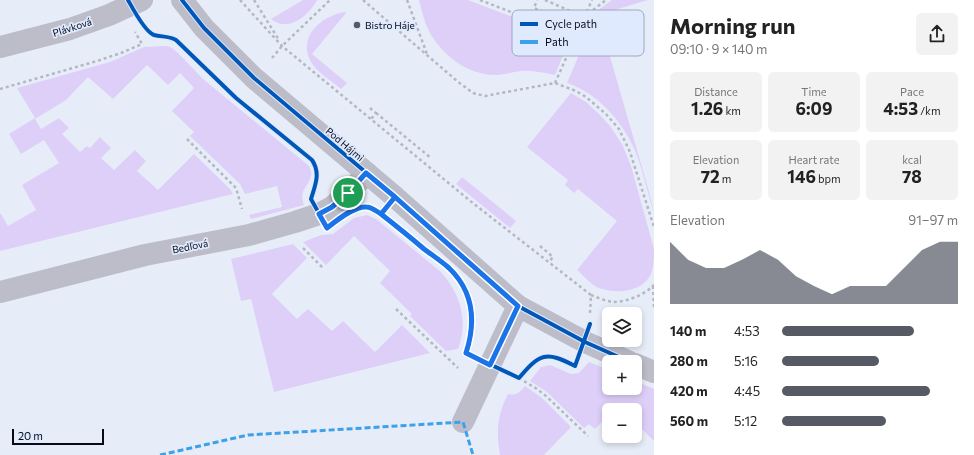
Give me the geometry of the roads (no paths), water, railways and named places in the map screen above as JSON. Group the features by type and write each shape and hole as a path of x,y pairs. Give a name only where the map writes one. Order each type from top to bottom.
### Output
{"street":[{"name":"Pod Hájmi","path":"182,0 204,28 254,78 366,173 518,306 587,333 620,355"},
{"name":"Plávková","path":"0,47 70,29 137,8"},
{"name":"Bedľová","path":"0,292 145,255 249,234 295,222 319,214 332,207 348,193 366,173"},
{"path":"463,422 518,306"},
{"path":"642,367 654,372"}],"place":[{"name":"Bistro Háje","path":"357,25"}]}
